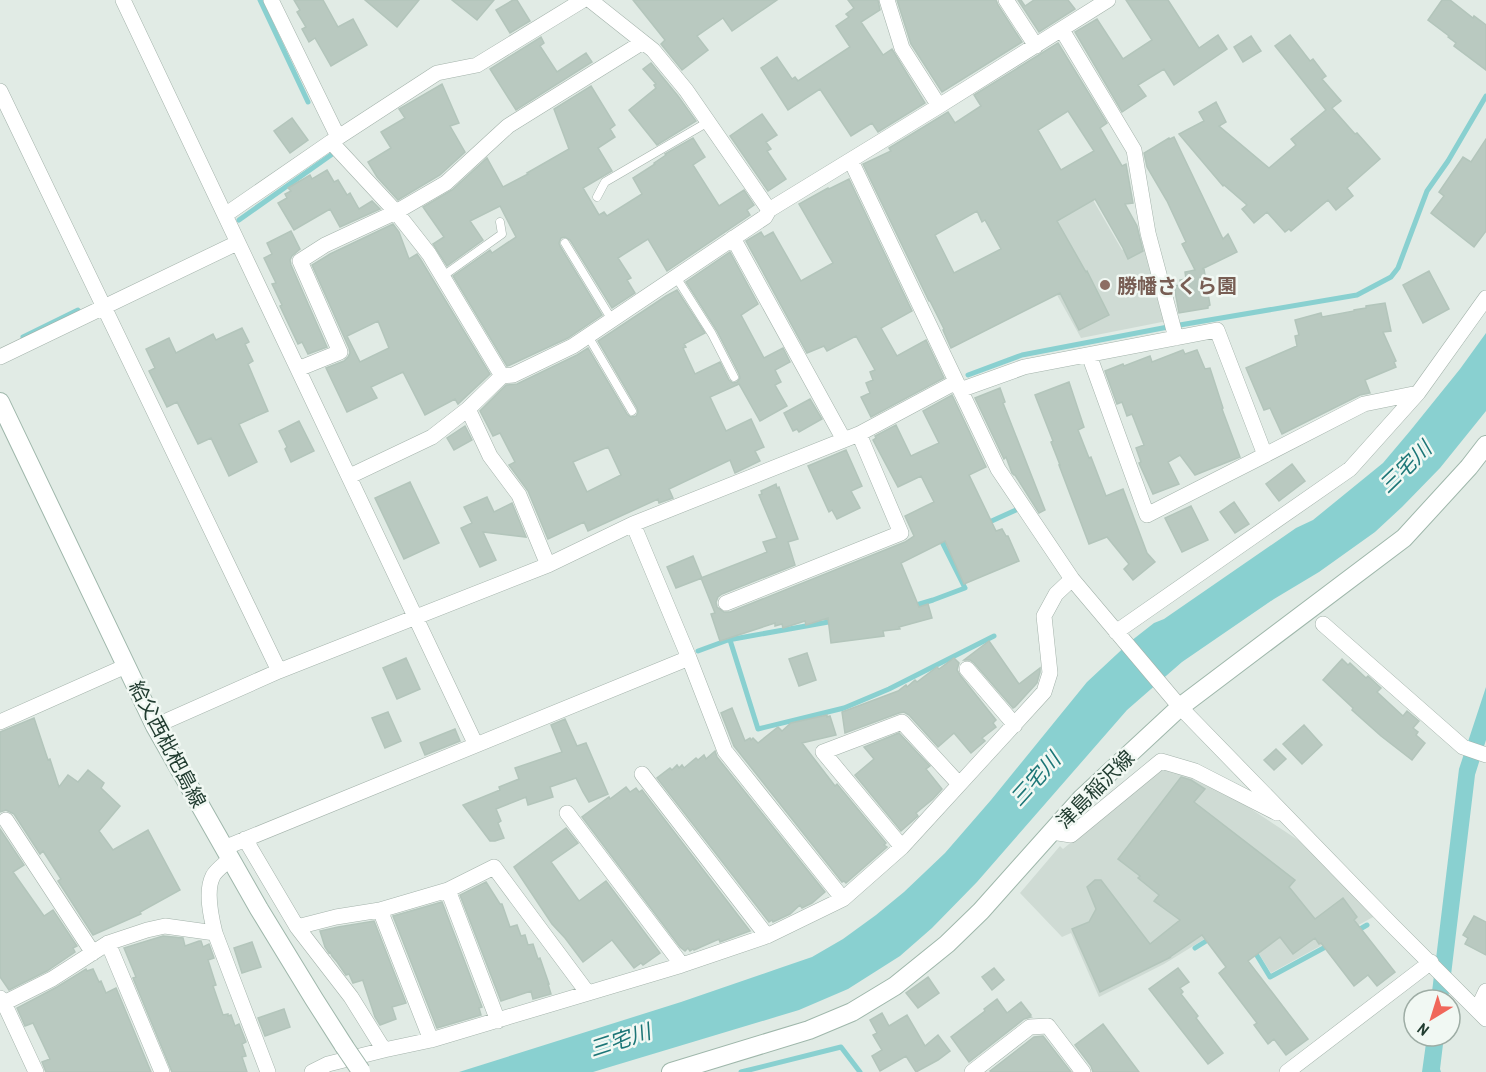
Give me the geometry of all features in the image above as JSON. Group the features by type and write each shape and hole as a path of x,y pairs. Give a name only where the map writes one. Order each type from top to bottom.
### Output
{"main road":[{"name":"給父西枇杷島線","path":"0,402 155,726 289,959 362,1072"},
{"name":"津島稲沢線","path":"671,1072 808,1030 852,1012 895,986 947,944 981,911 1082,798 1180,707 1404,537 1486,445"}],"street":[{"path":"123,0 476,745"},
{"path":"271,0 334,140 429,254 502,376"},
{"path":"225,215 437,73 477,64 583,0"},
{"path":"887,0 902,48 939,106"},
{"path":"1006,0 1036,46"},
{"path":"350,476 432,437 468,409 502,376 513,375 573,346 765,217 769,210 1108,0"},
{"path":"599,2 653,50 686,90 769,210"},
{"path":"1062,30 1134,150 1148,233 1174,330"},
{"path":"298,369 340,352 300,261 325,245 396,212 446,183 508,126 643,42"},
{"path":"0,91 279,671"},
{"path":"851,160 998,469 1072,579 1180,707 1482,1014"},
{"path":"733,238 844,440"},
{"path":"0,357 237,243"},
{"path":"1119,635 1350,469 1418,393 1486,298"},
{"path":"155,726 279,671 548,564 633,524 859,434 958,386 1024,367 1089,355 1174,330 1217,330 1265,455"},
{"path":"1089,355 1147,515 1364,404 1418,393"},
{"path":"468,409 490,456 519,495 548,564"},
{"path":"726,603 901,533 859,434"},
{"path":"633,524 689,658 724,752 843,899"},
{"path":"312,1072 328,1064 431,1040 682,964 767,936 843,899 902,847 1044,692 1050,673 1044,616 1056,594 1072,579"},
{"path":"1323,624 1463,747 1485,754"},
{"path":"267,1072 215,933 209,908 213,875 227,854 246,839 689,658"},
{"path":"0,722 126,666"},
{"path":"967,669 1015,725"},
{"path":"902,847 823,752 902,722 959,784"},
{"path":"1052,832 1071,836 1161,761 1195,771 1288,819"},
{"path":"642,774 767,936"},
{"path":"567,813 682,964"},
{"path":"6,820 93,953"},
{"path":"246,839 297,927 351,997 384,1050"},
{"path":"297,927 336,916 380,910 448,890 494,867 587,992"},
{"path":"448,890 498,1021"},
{"path":"380,910 431,1040"},
{"path":"36,1072 1,1002 52,979 108,943 147,930 165,926 215,933"},
{"path":"108,943 162,1072"},
{"path":"1287,1072 1432,964"},
{"path":"1482,1014 1486,991"},
{"path":"972,1072 1030,1027 1048,1026 1083,1072"}],"lane":[{"path":"597,197 605,182 708,122"},
{"path":"442,276 502,234 500,222"},
{"path":"565,243 612,320"},
{"path":"676,277 712,334 734,377"},
{"path":"588,336 632,411"}],"shaded area":[{"name":"勝幡さくら園","path":"1074,167 1122,250 1145,238 1167,321 1081,338 1008,207"},
{"path":"1164,766 1213,784 1298,840 1375,916 1271,973 1237,919 1164,964 1099,997 1071,933 1062,937 1020,893 1060,846 1063,849"}],"water":[{"name":"三宅川","path":"1486,333 1486,411 1440,468 1375,532 1319,572 1274,599 1182,662 1127,710 977,882 932,928 900,956 848,989 799,1010 593,1072 459,1072 681,1002 812,957 843,939 904,892 945,853 1087,682 1131,641 1154,623 1164,619 1296,528 1313,520 1383,463 1460,369"},
{"path":"1486,687 1486,740 1475,775 1449,988 1432,988 1459,769"},
{"path":"1425,1048 1443,1048 1441,1072 1422,1072"}],"building":[{"path":"294,0 323,0 338,27 353,19 367,45 331,66 315,38 309,42 302,29 306,27 297,12 300,10"},
{"path":"365,0 419,0 397,27"},
{"path":"452,0 494,0 477,20"},
{"path":"517,0 530,21 510,33 496,10"},
{"path":"633,0 777,0 732,31 723,18 697,36 708,50 682,70 661,44 665,40"},
{"path":"848,0 878,0 880,10 861,22 883,55 892,49 925,103 878,132 872,123 851,136 820,89 788,110 761,68 777,57 792,79 795,77 798,81 850,47 836,26 849,17 846,14 854,8"},
{"path":"897,0 996,0 1022,42 942,92 911,44"},
{"path":"1018,0 1021,0 1025,6 1034,0 1068,0 1075,9 1039,32"},
{"path":"1126,0 1168,0 1199,48 1218,35 1227,49 1174,85 1164,69 1138,85 1146,96 1122,112 1075,32 1097,19 1123,59 1152,40"},
{"path":"1442,0 1450,0 1486,25 1486,70 1454,46 1456,43 1449,36 1428,20"},
{"path":"1290,35 1310,61 1313,59 1326,76 1322,79 1341,101 1332,108 1380,159 1347,188 1353,196 1336,210 1328,200 1291,231 1289,229 1285,232 1267,212 1254,223 1242,209 1247,205 1223,186 1179,134 1204,121 1199,112 1216,102 1226,122 1219,126 1269,168 1296,145 1291,139 1326,110 1275,46"},
{"path":"1251,36 1261,51 1243,62 1234,47"},
{"path":"541,37 544,43 540,46 557,72 586,53 592,62 516,110 490,69"},
{"path":"1058,43 1107,123 1100,128 1122,166 1126,164 1133,203 1125,204 1137,226 1143,251 1128,259 1095,199 1057,221 1087,271 1109,315 1079,330 1060,293 951,348 944,329 863,164 891,151 889,148 948,112 955,123 981,106 974,95","holes":["1068,111 1094,151 1061,170 1038,130","977,211 982,222 985,220 1001,249 954,273 935,235"]},
{"path":"651,63 696,121 657,145 629,110 656,88 654,85 656,84 643,69"},
{"path":"442,84 459,123 450,126 465,152 440,175 398,200 377,177 368,162 391,148 381,132 405,118 399,109"},
{"path":"591,86 615,125 610,129 615,137 598,148 612,171 583,188 599,215 604,212 607,216 642,194 633,178 655,164 665,154 693,138 705,157 693,165 719,206 744,190 754,205 747,210 750,215 667,271 648,239 618,258 631,278 627,280 635,293 612,308 570,240 565,237 561,238 560,246 602,315 568,338 507,366 453,276 490,250 492,253 516,237 500,206 470,221 483,240 447,266 433,244 444,237 423,207 452,190 487,158 503,187 569,149 554,109"},
{"path":"762,114 777,135 766,142 771,149 767,151 786,179 768,191 730,136"},
{"path":"292,118 308,140 290,153 274,131"},
{"path":"1174,137 1223,239 1228,234 1237,252 1202,269 1204,269 1210,305 1208,308 1179,313 1174,286 1181,285 1180,280 1186,279 1185,272 1195,270 1182,244 1186,242 1167,201 1147,167 1144,153"},
{"path":"1486,139 1486,231 1474,247 1431,213 1444,196 1439,192 1463,157 1471,162"},
{"path":"327,170 334,182 338,180 347,195 350,193 359,209 372,201 380,209 340,227 330,209 294,230 278,203 287,198 285,194 291,191 288,188 310,175 312,179"},
{"path":"849,179 912,311 881,328 897,356 926,340 944,378 871,417 861,397 870,393 866,383 873,380 870,372 875,370 856,336 827,351 824,346 807,353 746,241 761,232 764,237 773,232 801,281 833,263 799,204"},
{"path":"393,224 399,232 409,259 417,254 490,374 458,404 455,399 425,415 403,372 371,387 377,398 347,412 326,368 344,361 350,353 349,348 312,265","holes":["378,321 389,348 360,362 347,336"]},
{"path":"291,231 300,249 292,256 291,265 327,347 308,354 302,342 298,344 280,306 282,305 272,284 276,283 264,258 272,254 267,243"},
{"path":"730,252 758,304 741,315 764,358 783,348 790,362 775,370 781,382 775,385 787,406 760,421 739,384 710,397 726,431 751,419 764,447 755,451 760,461 735,473 730,460 669,489 673,498 659,503 658,499 588,531 584,522 548,539 528,491 509,465 515,462 500,433 493,436 480,411 506,385 517,384 588,348 627,414 631,417 636,416 637,408 598,341 677,290 705,333 684,344 686,347 683,348 695,374 720,362 729,380 733,383 737,382 740,378 739,374 717,331 686,282","holes":["608,447 621,475 587,492 573,462"]},
{"path":"1429,271 1449,309 1423,323 1403,285"},
{"path":"1385,303 1391,331 1383,332 1396,361 1394,362 1396,367 1365,380 1370,393 1360,395 1282,434 1270,408 1264,410 1246,368 1297,346 1295,336 1299,335 1295,320 1321,313 1322,317 1354,311 1366,308 1366,306"},
{"path":"242,328 249,342 245,344 253,361 248,364 268,411 239,424 257,462 229,476 211,438 198,444 177,402 167,407 149,371 155,368 146,349 169,338 176,353 213,334 216,340"},
{"path":"1183,350 1185,354 1197,350 1205,369 1210,368 1240,457 1195,475 1180,455 1168,462 1179,484 1153,494 1139,463 1141,462 1136,448 1144,445 1132,414 1127,416 1122,402 1117,404 1105,371 1150,356 1152,362"},
{"path":"1069,382 1084,427 1078,430 1106,496 1123,489 1147,553 1155,562 1133,580 1124,569 1129,564 1107,537 1089,544 1035,395"},
{"path":"1000,388 1005,402 1003,403 1045,510 1039,513 1012,473 1006,457 1004,459 975,398"},
{"path":"952,395 986,467 969,475 996,531 1002,529 1008,536 1019,561 964,584 945,541 901,563 919,607 928,604 932,618 899,627 900,629 883,631 884,636 831,643 828,618 806,625 805,621 783,628 782,624 775,626 775,623 720,641 711,614 715,613 701,578 767,552 763,542 777,538 759,495 762,494 761,491 776,484 777,488 779,487 798,539 788,542 795,565 722,594 716,602 717,607 724,612 730,612 905,542 914,536 905,516 934,502 921,476 898,487 873,440 875,436 896,425 911,456 939,443 923,411"},
{"path":"810,399 822,419 799,432 797,429 793,431 784,413"},
{"path":"299,421 314,451 291,462 279,431"},
{"path":"465,426 472,440 454,450 447,438"},
{"path":"846,450 862,486 851,491 860,508 837,519 832,510 829,512 808,466"},
{"path":"1292,464 1305,481 1279,501 1266,484"},
{"path":"410,482 439,543 404,559 375,498"},
{"path":"487,497 494,512 512,503 526,537 483,532 496,560 480,567 461,528 472,523 464,507"},
{"path":"1234,502 1249,524 1235,533 1220,512"},
{"path":"1191,506 1208,540 1182,552 1165,518"},
{"path":"693,556 702,578 676,588 667,567"},
{"path":"989,641 1019,684 1040,668 1037,683 1013,708 974,663 964,660"},
{"path":"807,653 816,680 799,686 789,659"},
{"path":"406,658 420,689 397,699 383,668"},
{"path":"954,658 959,663 957,670 960,675 996,720 993,723 996,727 982,738 985,741 971,753 954,733 938,747 904,712 845,733 842,712 898,691 906,685 907,687"},
{"path":"1342,659 1348,665 1350,663 1366,678 1368,676 1381,688 1377,692 1403,716 1407,711 1419,721 1413,728 1418,732 1416,735 1425,743 1412,760 1352,710 1353,708 1323,680"},
{"path":"732,708 745,741 753,738 758,743 778,727 782,731 791,723 830,716 836,735 802,743 887,847 846,883 842,882 734,746 721,713"},
{"path":"388,712 401,741 385,748 372,718"},
{"path":"34,718 59,787 68,775 78,782 88,770 104,783 101,788 120,806 99,831 113,850 148,830 180,890 140,912 141,914 93,935 58,881 61,879 43,851 40,854 14,814 6,810 0,812 0,732"},
{"path":"565,719 577,746 586,743 608,794 589,802 576,778 550,787 553,797 528,805 526,797 496,809 504,838 490,841 463,805 500,790 499,787 519,779 515,768 562,752 551,725"},
{"path":"1304,725 1322,745 1302,764 1283,744"},
{"path":"455,729 460,741 425,755 420,743"},
{"path":"899,733 930,766 926,769 942,789 916,813 918,816 901,831 855,775 874,759 864,747"},
{"path":"1276,749 1286,759 1274,770 1264,760"},
{"path":"715,751 717,757 825,892 812,903 802,908 800,905 790,914 773,922 772,920 769,922 657,778 670,768 672,770 677,765 679,768 682,765 684,768 696,758 698,760 704,755 706,759"},
{"path":"1181,777 1205,789 1194,802 1295,880 1289,887 1315,919 1343,898 1357,917 1354,920 1395,972 1377,986 1368,975 1354,986 1315,938 1293,954 1280,937 1248,961 1308,1039 1286,1055 1274,1039 1268,1044 1254,1025 1257,1023 1219,973 1226,967 1202,935 1171,957 1100,992 1072,929 1089,922 1096,909 1087,887 1095,880 1101,880 1150,944 1180,920 1154,901 1159,895 1118,859"},
{"path":"626,787 630,792 636,788 639,792 642,790 750,931 720,942 719,939 690,951 688,948 685,951 680,947 582,817"},
{"path":"566,828 578,843 551,862 579,901 606,881 660,953 643,965 641,963 634,968 612,940 583,962 552,924 514,867"},
{"path":"0,829 24,865 13,872 44,916 53,910 77,946 73,948 75,952 47,971 9,990 0,977"},
{"path":"486,882 502,904 510,927 517,925 521,936 525,935 528,945 533,944 538,959 540,958 551,994 533,999 531,991 501,1001 460,895"},
{"path":"442,902 482,1007 479,1008 481,1015 437,1028 393,916"},
{"path":"1474,916 1486,922 1486,955 1465,944 1468,938 1463,935"},
{"path":"374,921 406,1003 392,1007 396,1019 380,1025 375,1017 363,980 353,983 349,974 346,975 325,947 320,931"},
{"path":"163,936 183,938 185,946 199,941 203,947 209,944 214,958 208,960 216,985 213,986 223,1015 231,1015 235,1026 239,1024 246,1042 242,1044 246,1056 242,1057 247,1072 172,1072 133,978 136,977 124,948"},
{"path":"252,942 261,967 242,973 234,948"},
{"path":"994,968 1004,980 992,990 982,977"},
{"path":"1178,968 1189,982 1180,988 1183,992 1181,994 1223,1053 1208,1064 1149,989"},
{"path":"86,969 87,971 93,969 106,993 116,988 151,1072 46,1072 42,1062 50,1059 33,1023 25,1026 17,1008"},
{"path":"928,977 939,993 918,1008 906,993"},
{"path":"997,999 1007,1013 1021,1002 1031,1017 1024,1019 969,1062 951,1037"},
{"path":"284,1009 290,1027 265,1036 258,1018"},
{"path":"882,1013 889,1026 907,1015 925,1046 938,1035 950,1051 916,1072 906,1056 880,1071 872,1056 882,1050 873,1035 877,1033 870,1020"},
{"path":"1103,1024 1139,1072 1093,1072 1075,1045"},
{"path":"1043,1036 1071,1072 990,1071 1034,1037"}],"waterway":[{"path":"260,0 308,102"},
{"path":"968,375 1022,355 1168,327 1357,295 1391,277 1398,268 1427,191 1448,161 1486,96"},
{"path":"239,220 331,155"},
{"path":"23,337 78,310"},
{"path":"985,524 1016,510"},
{"path":"913,606 965,588 943,544 952,540"},
{"path":"698,651 728,640 834,621"},
{"path":"730,640 758,729 844,708 889,689 994,636"},
{"path":"1355,932 1367,925"},
{"path":"1195,948 1211,938"},
{"path":"1253,949 1270,977 1331,944"},
{"path":"741,1072 841,1047 860,1072"}],"place":[{"name":"勝幡さくら園","path":"1105,285"}]}
